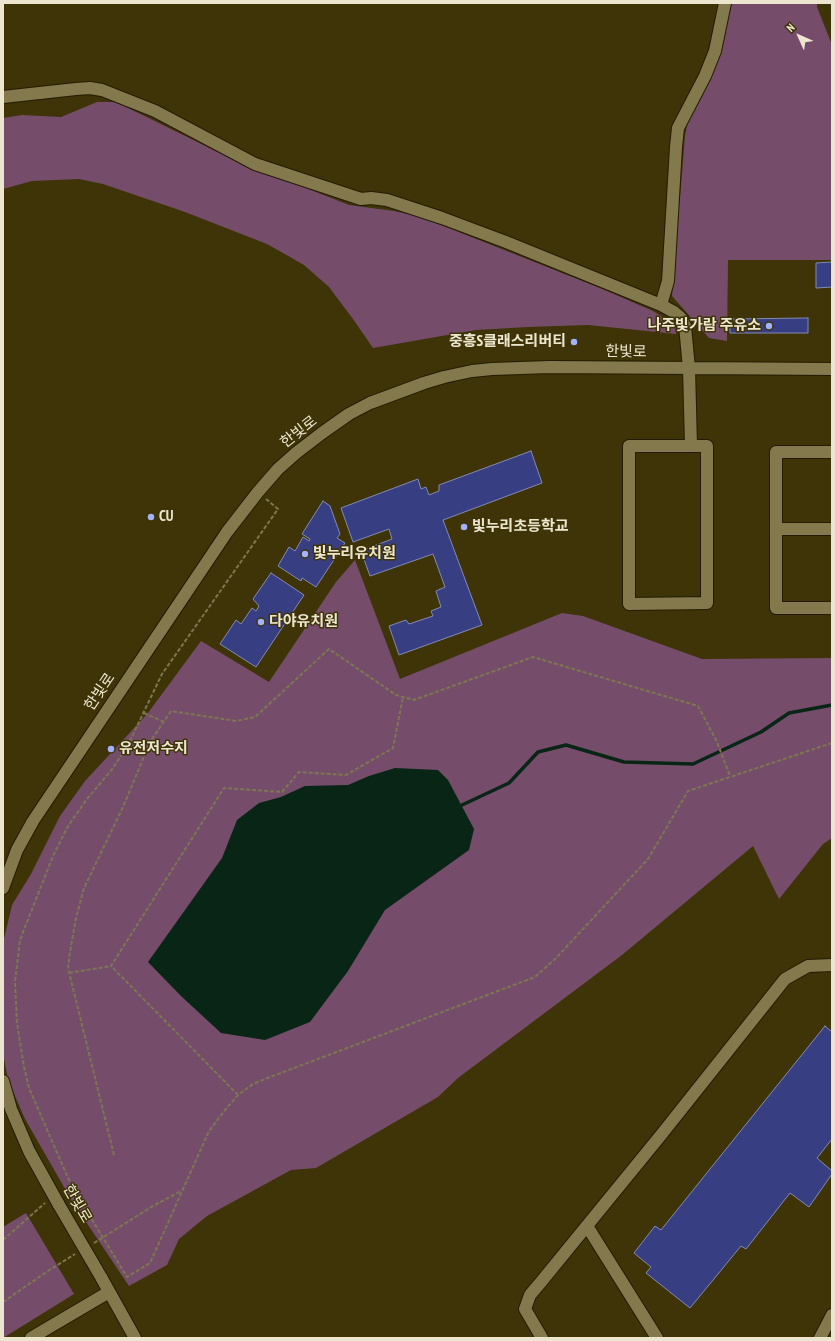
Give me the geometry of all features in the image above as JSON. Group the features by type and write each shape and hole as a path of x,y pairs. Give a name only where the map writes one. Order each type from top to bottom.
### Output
{"street":[{"path":"661,305 668,281 678,128 705,76 715,51 725,3"},
{"path":"3,97 90,88 102,90 155,111 255,164 361,199 371,198 387,200 442,218 506,242 661,305 674,312 681,318 686,326 689,368 691,446"},
{"name":"한빛로","path":"3,888 17,850 33,821 227,532 267,481 296,453 349,414 370,403 398,392 444,377 472,371 520,367 832,369"},
{"path":"629,446 691,446 707,446 707,603 629,604 629,446"},
{"path":"832,452 776,452 776,608 832,608"},
{"path":"776,529 832,529"},
{"path":"542,1338 525,1309 530,1295 785,979 808,966 832,965"},
{"name":"한빛로","path":"3,1081 11,1109 30,1151 56,1200 135,1338"},
{"path":"587,1226 657,1338"},
{"path":"31,1338 109,1292"},
{"path":"820,1338 832,1315"}],"path":[{"path":"258,492 278,509 162,674 124,751 113,768 87,799 68,826 52,856 20,940 15,982 17,1023 29,1088 72,1187 126,1278 150,1263 209,1132 238,1095 253,1084 265,1079 535,977 556,958 648,859 688,791 832,743"},
{"path":"114,1156 69,973 68,968 70,952 76,918 84,888 123,807 150,742 171,711 236,721 255,717 329,649 396,695 414,700 533,658 698,706 717,742 730,776"},
{"path":"69,973 111,966 224,788 282,792 299,772 346,775 393,748 403,697"},
{"path":"144,713 164,722"},
{"path":"111,966 238,1095"},
{"path":"3,1240 56,1200"}],"shaded area":[{"path":"732,3 817,3 817,7 832,45 832,260 728,260 727,341 709,338 672,296 685,136 688,121 719,57"},
{"path":"97,102 116,102 230,158 349,205 394,211 421,217 600,288 653,311 675,325 676,334 588,325 528,327 476,330 373,348 329,287 304,265 267,244 185,212 103,184 79,179 32,181 3,189 3,118 22,115 61,117"},
{"path":"355,560 400,679 562,613 583,616 702,659 832,658 832,838 823,844 779,899 753,846 622,955 458,1078 438,1097 316,1168 291,1170 207,1216 179,1239 167,1265 129,1286 72,1201 25,1119 8,1080 3,1053 3,943 12,905 31,874 60,816 85,781 148,713 201,641 269,682 336,582"},
{"path":"395,768 438,770 448,780 474,829 469,850 385,910 348,971 310,1022 265,1040 221,1033 181,996 148,962 222,858 237,820 259,803 281,797 305,786 348,785 369,776"},
{"path":"26,1213 74,1294 3,1338 3,1227"}],"building":[{"path":"832,262 832,287 816,288 816,263"},
{"name":"나주빛가람 주유소","path":"808,318 808,333 730,333 730,319"},
{"path":"531,451 542,483 443,520 482,625 399,655 389,626 406,620 409,624 433,616 431,611 441,607 436,591 445,587 433,554 370,576 361,551 392,539 389,529 353,542 341,508 418,479 421,489 426,487 429,495 439,491 439,485"},
{"path":"323,501 330,506 340,534 337,538 345,543 316,587 302,578 301,581 278,566 289,547 295,551 303,537 309,541 310,539 302,534"},
{"path":"271,573 304,595 256,667 220,644 236,620 241,624 252,608 256,611 259,606 253,599"},
{"path":"825,1026 832,1032 832,1139 817,1158 832,1171 832,1174 809,1207 790,1193 746,1249 741,1246 690,1308 646,1273 651,1267 634,1253 655,1226 661,1230"}],"waterway":[{"path":"462,805 509,783 538,752 566,745 624,762 693,764 761,732 789,713 832,705"}],"place":[{"name":"나주빛가람 주유소","path":"769,326"},
{"name":"중흥S클래스리버티","path":"574,342"},
{"name":"CU","path":"151,517"},
{"name":"빛누리초등학교","path":"464,527"},
{"name":"빛누리유치원","path":"305,554"},
{"name":"다야유치원","path":"261,622"},
{"name":"유전저수지","path":"111,749"}]}
